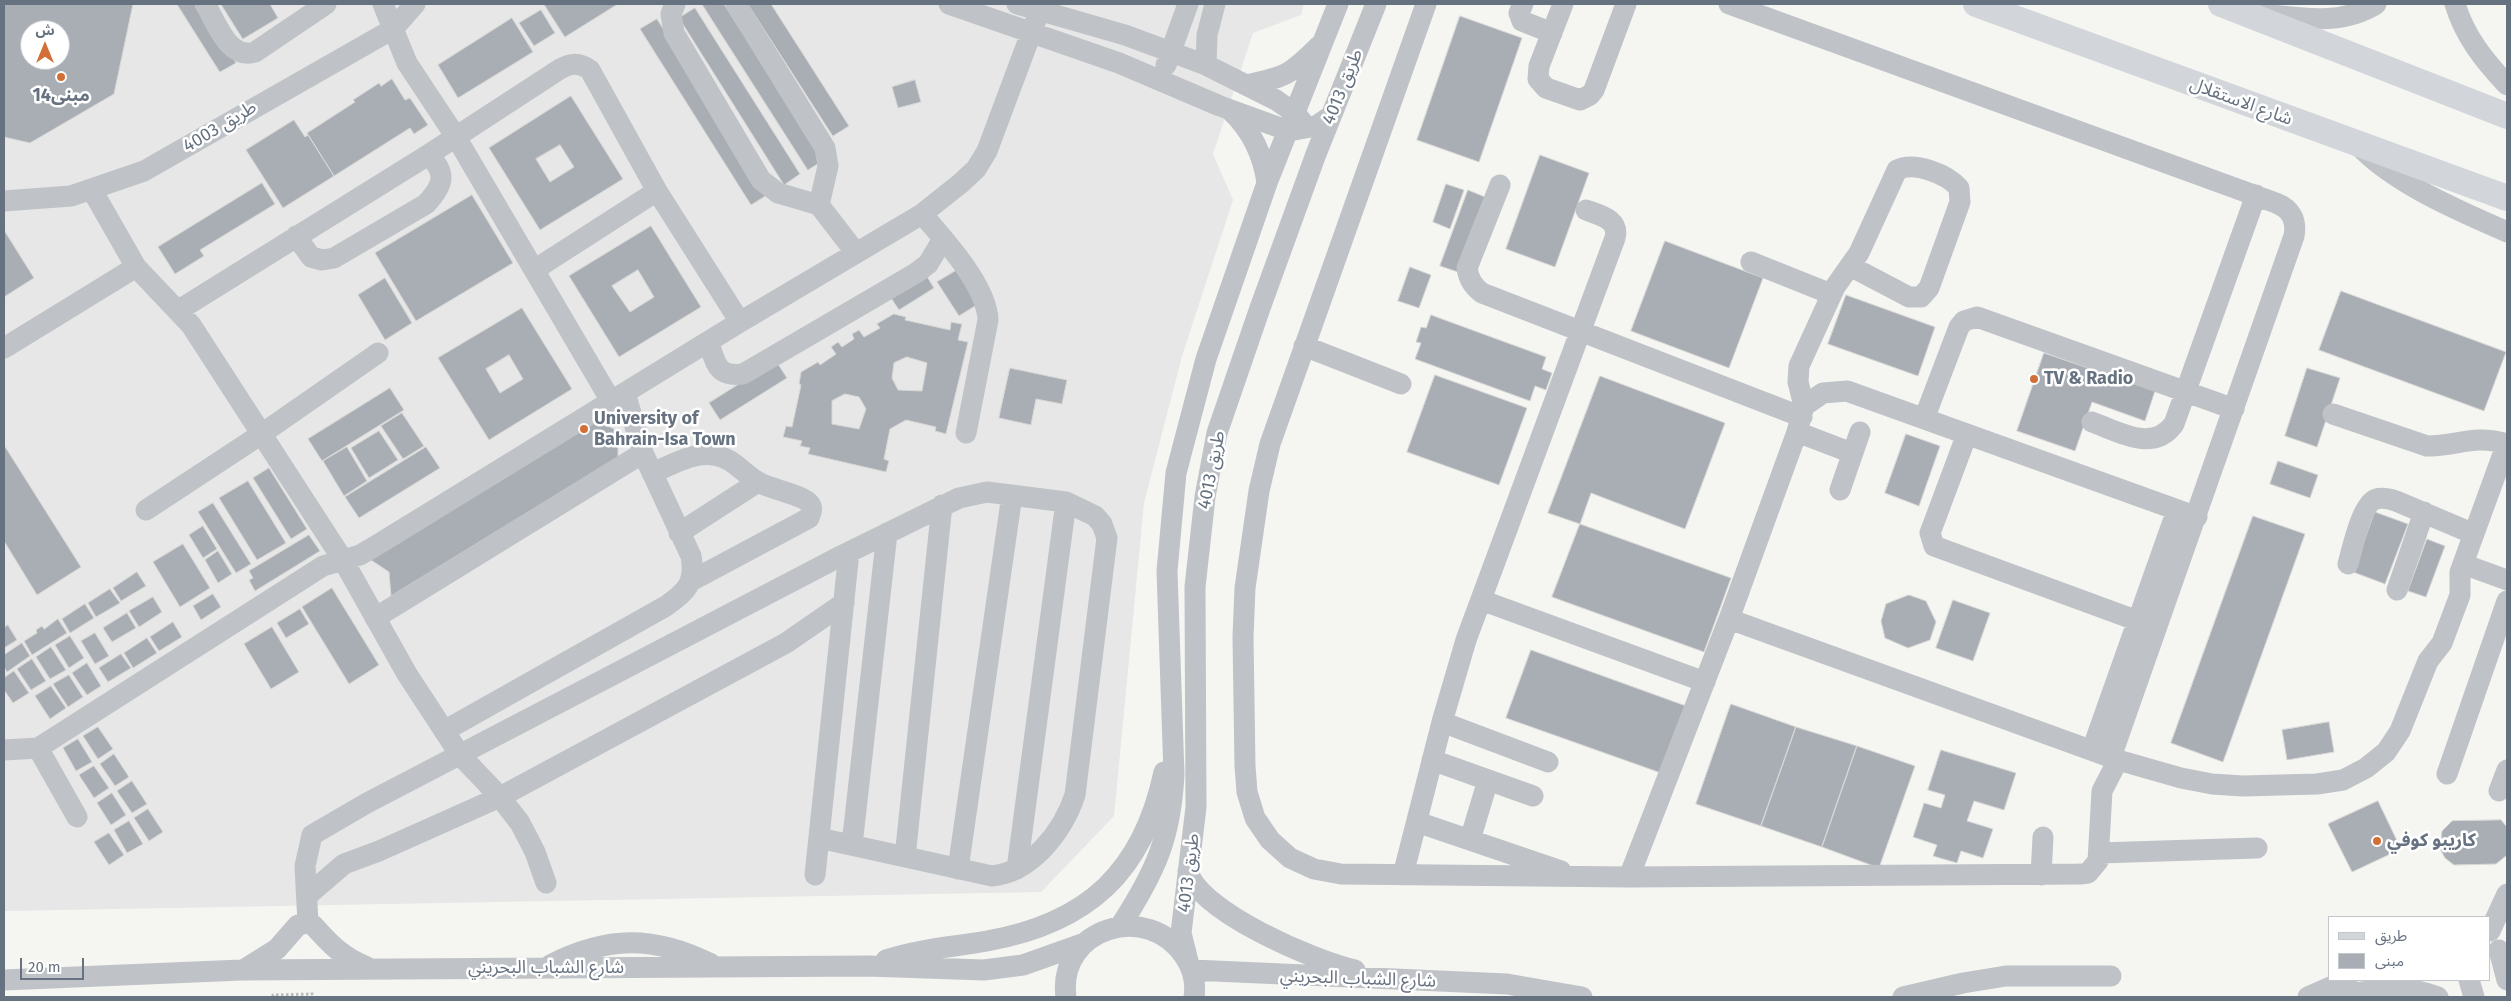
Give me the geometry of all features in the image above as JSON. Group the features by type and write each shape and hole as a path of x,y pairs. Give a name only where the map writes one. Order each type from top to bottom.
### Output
{"main road":[{"name":"شارع الاستقلال","path":"1976,4 2507,198"},
{"path":"2232,8 2507,116"}],"street":[{"path":"205,4 231,47 241,53 248,54 255,52 326,4"},
{"path":"382,4 407,64 456,136 534,270 618,397 691,556 693,568 691,580 682,594 666,606 444,731"},
{"name":"طريق 4003","path":"4,201 64,196 92,190 136,174 169,158 216,128 393,29 415,4"},
{"path":"675,4 671,14 674,32 761,180 778,193 820,205 856,254"},
{"path":"736,4 825,148 828,166 820,205"},
{"path":"949,4 1161,80 1229,109 1297,125 1331,116"},
{"path":"1161,80 1188,4"},
{"path":"1206,65 1206,35 1215,4"},
{"name":"طريق 4013","path":"1121,926 1154,871 1166,840 1173,808 1174,774 1171,735 1167,571 1176,473 1206,358 1267,182 1297,125 1324,40 1338,4"},
{"name":"طريق 4013","path":"1194,997 1190,966 1182,933 1196,808 1196,587 1205,497 1217,433 1316,154 1376,4"},
{"path":"1426,4 1270,444 1250,539 1243,637 1247,792 1255,818 1270,840 1290,858 1314,869 1341,874 1629,877 2088,873 2094,868 2098,853 2102,791 2107,755 2134,663 2187,514"},
{"path":"1522,4 1519,13 1522,21 1552,33"},
{"path":"1563,4 1537,72 1538,78 1546,88 1574,99 1585,99 1594,90 1626,4"},
{"path":"1729,4 2256,195 2284,206 2294,219 2296,228 2234,410 2138,621 2134,663"},
{"path":"2232,8 2315,20 2343,17 2376,4"},
{"path":"2455,4 2462,25 2483,59 2507,85"},
{"path":"4,750 38,748 323,566 343,560 377,545 740,322 922,214 962,183 976,169 987,151 1031,33 1027,6 1125,35 1206,65 1246,84 1276,100 1297,125 1316,154"},
{"path":"1246,84 1272,80 1291,73 1324,40"},
{"path":"178,310 428,155 560,69 575,64 583,65 590,70 657,191 740,322"},
{"path":"1229,109 1244,124 1255,141 1263,161 1267,182"},
{"path":"2356,143 2369,157 2399,179 2507,232"},
{"path":"296,236 311,257 322,260 334,258 426,204 436,194 441,182 438,164 428,155"},
{"path":"1801,418 1798,382 1799,366 1831,294 1863,245 1897,170 1910,165 1949,179 1959,188 1960,202 1929,288 1921,297 1909,297 1850,266"},
{"path":"1500,185 1467,268 1469,278 1474,287 1482,293 1801,418 1852,453"},
{"path":"92,190 136,267 191,325 260,436 343,560 407,674 460,755 500,797 520,823 536,852 546,883"},
{"path":"534,270 657,191"},
{"path":"2092,422 2136,438 2153,439 2162,436 2174,424 2256,195"},
{"path":"1403,875 1442,722 1481,600 1582,332 1616,233 1616,228 1609,219 1586,210"},
{"path":"922,214 943,239 978,288 988,308 988,320 966,433"},
{"path":"708,342 720,371 729,376 743,374 916,273 928,264 943,239"},
{"path":"1751,262 1831,294"},
{"path":"4,348 136,267"},
{"path":"1924,419 1959,326 1964,321 1977,317 2234,410"},
{"path":"1304,346 1402,384"},
{"path":"146,510 260,436 378,353"},
{"path":"1629,877 1729,619 1801,418 1823,393 1847,391 2187,514"},
{"path":"1729,619 2107,755 2181,778 2212,784 2243,786 2289,785 2343,780 2366,768 2386,752 2400,730 2428,661 2442,643 2460,595 2462,568 2507,443 2480,439 2440,446 2427,446 2333,414"},
{"path":"1840,490 1860,432"},
{"path":"1967,434 1930,533 1934,546 2138,621"},
{"path":"375,618 643,453"},
{"path":"652,473 691,456 715,456 739,465 758,482 804,498 810,504 812,512 809,518 691,580"},
{"path":"679,533 758,482"},
{"path":"308,923 308,894 305,866 312,835 367,802 849,552 942,505 977,493 1012,495 1066,502 1095,516 1102,524 1107,538 1075,795 1063,824 1039,852 1017,869 992,876 819,838"},
{"path":"958,869 1012,495"},
{"path":"2348,564 2364,513 2369,504 2375,499 2391,500 2474,534"},
{"path":"1017,869 1066,502"},
{"path":"905,857 942,505"},
{"path":"2397,590 2424,512"},
{"path":"852,845 887,534"},
{"path":"815,875 849,552"},
{"path":"2462,568 2507,580"},
{"path":"1481,600 1705,682"},
{"path":"2447,774 2507,601"},
{"path":"308,894 344,864 500,797 786,643 844,603"},
{"path":"1442,722 1548,762"},
{"path":"868,966 919,952 988,941 1031,931 1060,920 1086,904 1110,883 1130,859 1146,833 1157,804 1171,735"},
{"path":"38,748 77,817"},
{"path":"1432,760 1533,796"},
{"path":"2499,791 2507,770"},
{"path":"1470,840 1488,780"},
{"path":"1417,822 1577,877"},
{"path":"2041,874 2043,837"},
{"path":"2098,853 2257,848"},
{"path":"1188,871 1191,881 1202,894 1217,906 1275,941 1336,966 1402,981"},
{"path":"2507,894 2496,946 2507,980"},
{"path":"242,970 266,958 287,940 298,926 308,923 313,925 324,939 343,956 366,967 379,969"},
{"path":"1121,926 1145,927 1168,937 1179,948 1190,966"},
{"name":"شارع الشباب البحريني","path":"4,980 242,970 868,966 984,970 1042,960 1085,943 1102,932 1121,926"},
{"path":"1066,997 1067,972 1074,956 1085,943"},
{"name":"شارع الشباب البحريني","path":"1190,966 1402,981 1507,984 1582,997"},
{"path":"1904,997 1963,983 2006,976 2111,976"},
{"path":"2308,997 2345,981"},
{"path":"2469,981 2474,997"},
{"path":"2335,997 2372,989 2392,988 2412,990 2438,997"}],"shaded area":[{"name":"University of Bahrain-Isa Town","path":"4,4 1304,4 1301,15 1253,33 1213,154 1233,200 1182,356 1144,503 1114,816 1041,892 4,911"}],"building":[{"name":"مبنى14","path":"4,4 133,4 114,94 30,143 4,137"},
{"path":"177,4 199,4 236,63 220,72"},
{"path":"221,4 270,4 278,18 243,39"},
{"path":"544,4 618,4 565,37"},
{"path":"702,4 724,4 824,160 808,170"},
{"path":"748,4 771,4 849,126 833,136"},
{"path":"695,8 800,174 784,185 679,18"},
{"path":"541,10 555,33 534,46 519,23"},
{"path":"1460,16 1522,38 1479,162 1417,140"},
{"path":"512,18 533,52 458,98 438,65"},
{"path":"657,19 767,195 751,205 640,29"},
{"path":"392,79 405,100 410,98 428,125 414,134 410,128 334,176 307,133 355,102 353,100 379,83 381,86"},
{"path":"915,80 921,102 898,108 892,87"},
{"path":"571,96 623,179 540,230 489,148","holes":["560,145 574,167 550,182 536,159"]},
{"path":"294,120 305,137 308,135 334,176 283,208 246,150"},
{"path":"1540,155 1589,173 1555,267 1506,249"},
{"path":"262,183 275,204 200,250 204,256 175,274 158,247"},
{"path":"1446,184 1464,190 1450,229 1433,222"},
{"path":"1468,190 1485,197 1458,272 1440,266"},
{"path":"472,195 513,263 416,321 375,253"},
{"path":"651,226 701,307 619,357 569,276","holes":["638,270 654,297 630,312 612,286"]},
{"path":"4,230 34,278 4,297"},
{"path":"1665,241 1763,278 1729,368 1631,331"},
{"path":"1410,267 1431,275 1419,308 1398,301"},
{"path":"923,270 934,288 899,310 887,292"},
{"path":"957,270 978,304 959,316 937,282"},
{"path":"385,278 412,323 385,340 358,295"},
{"path":"2341,291 2506,352 2484,411 2319,350"},
{"path":"1846,295 1935,327 1918,376 1828,344"},
{"path":"522,308 572,389 489,440 438,358","holes":["509,355 523,379 500,393 486,369"]},
{"path":"894,314 906,317 905,320 950,330 951,322 962,324 958,340 968,342 946,434 935,431 936,427 906,420 890,429 884,459 889,461 886,472 808,454 810,448 800,446 802,441 783,437 786,426 792,427 801,385 799,384 801,372 818,362 820,365 836,354 831,347 838,342 842,347 854,339 852,334 859,330 864,337 880,328 877,324","holes":["907,357 927,363 922,391 898,390 892,378 894,363","845,394 859,397 866,409 859,429 832,424 832,401"]},
{"path":"1431,315 1546,357 1542,369 1552,373 1546,390 1535,386 1530,401 1415,359 1421,343 1416,342 1421,327 1426,328"},
{"path":"2044,353 2155,391 2145,421 2092,402 2075,451 2017,431"},
{"path":"776,361 787,378 720,420 709,403"},
{"path":"1010,368 1067,380 1062,404 1036,399 1031,425 999,418"},
{"path":"2307,368 2340,378 2317,447 2285,436"},
{"path":"1435,375 1527,408 1499,485 1407,452"},
{"path":"1600,376 1725,423 1685,529 1591,493 1580,524 1548,513"},
{"path":"390,388 404,410 322,461 308,439"},
{"path":"402,413 424,446 403,459 381,426"},
{"path":"598,421 618,431 618,457 391,596 389,572 371,560"},
{"path":"379,431 398,460 369,478 351,448"},
{"path":"1906,434 1940,446 1919,506 1885,493"},
{"path":"4,445 81,567 37,595 4,541"},
{"path":"347,447 367,481 344,496 323,461"},
{"path":"426,447 440,468 359,518 345,497"},
{"path":"2278,461 2318,475 2310,498 2270,484"},
{"path":"269,468 307,529 291,539 253,478"},
{"path":"248,481 286,543 257,560 219,498"},
{"path":"213,503 251,564 236,573 198,512"},
{"path":"2375,512 2408,524 2385,584 2353,572"},
{"path":"2253,516 2305,534 2223,762 2171,743"},
{"path":"1580,524 1731,578 1704,652 1552,597"},
{"path":"203,526 217,549 203,558 189,535"},
{"path":"309,535 320,551 255,591 249,580 253,578 249,571"},
{"path":"2427,539 2445,546 2426,597 2408,591"},
{"path":"183,544 210,588 180,607 153,562"},
{"path":"218,551 232,574 218,583 205,560"},
{"path":"137,572 146,586 121,601 113,588"},
{"path":"332,588 379,665 349,684 302,607"},
{"path":"110,589 120,603 96,617 88,603"},
{"path":"213,594 221,607 201,620 193,606"},
{"path":"1909,595 1926,601 1936,622 1930,640 1908,648 1885,638 1881,621 1886,604"},
{"path":"153,597 162,612 139,627 129,611"},
{"path":"1953,600 1990,613 1973,661 1936,648"},
{"path":"85,604 94,618 70,633 62,619"},
{"path":"300,609 309,624 286,638 277,623"},
{"path":"127,613 136,628 112,642 103,628"},
{"path":"58,619 67,633 32,655 24,641 37,633 36,630 42,626 44,629"},
{"path":"173,622 182,637 159,651 150,637"},
{"path":"8,625 17,640 4,648 4,628"},
{"path":"272,627 299,672 271,689 244,644"},
{"path":"95,633 109,656 95,664 81,641"},
{"path":"70,636 84,658 69,668 55,645"},
{"path":"147,638 157,653 133,668 124,653"},
{"path":"22,643 30,656 7,672 4,667 4,655"},
{"path":"51,647 66,670 50,679 36,657"},
{"path":"1531,650 1686,706 1661,773 1506,718"},
{"path":"121,654 131,668 108,682 99,668"},
{"path":"32,659 46,681 31,690 17,669"},
{"path":"87,663 101,686 87,695 72,673"},
{"path":"14,671 29,693 13,703 4,690 4,678"},
{"path":"69,675 83,697 68,707 53,684"},
{"path":"51,686 66,708 50,719 35,696"},
{"path":"1731,704 1796,727 1761,826 1696,804"},
{"path":"2329,722 2334,752 2287,760 2282,730"},
{"path":"98,727 113,749 98,759 83,736"},
{"path":"1796,727 1857,746 1822,847 1761,826"},
{"path":"78,739 92,762 76,771 63,748"},
{"path":"1857,746 1915,766 1879,868 1822,847"},
{"path":"1941,750 2016,773 2004,810 1974,801 1967,821 1993,829 1983,858 1961,851 1957,863 1933,856 1937,845 1913,837 1924,803 1941,808 1945,795 1928,790"},
{"path":"114,754 129,777 115,786 100,764"},
{"path":"94,766 109,788 94,798 79,775"},
{"path":"132,781 147,804 132,813 117,791"},
{"path":"112,793 126,815 111,825 97,803"},
{"path":"2378,801 2401,849 2352,872 2328,824"},
{"path":"148,809 163,832 149,841 134,818"},
{"path":"2501,820 2507,827 2507,855 2496,864 2454,865 2445,858 2440,849 2442,831 2452,821"},
{"path":"129,821 143,844 127,853 114,830"},
{"path":"109,833 124,855 109,865 94,842"}],"place":[{"name":"مبنى14","path":"61,77"},
{"name":"TV & Radio","path":"2034,379"},
{"name":"University of Bahrain-Isa Town","path":"584,429"},
{"name":"كاريبو كوفي","path":"2377,841"}]}
